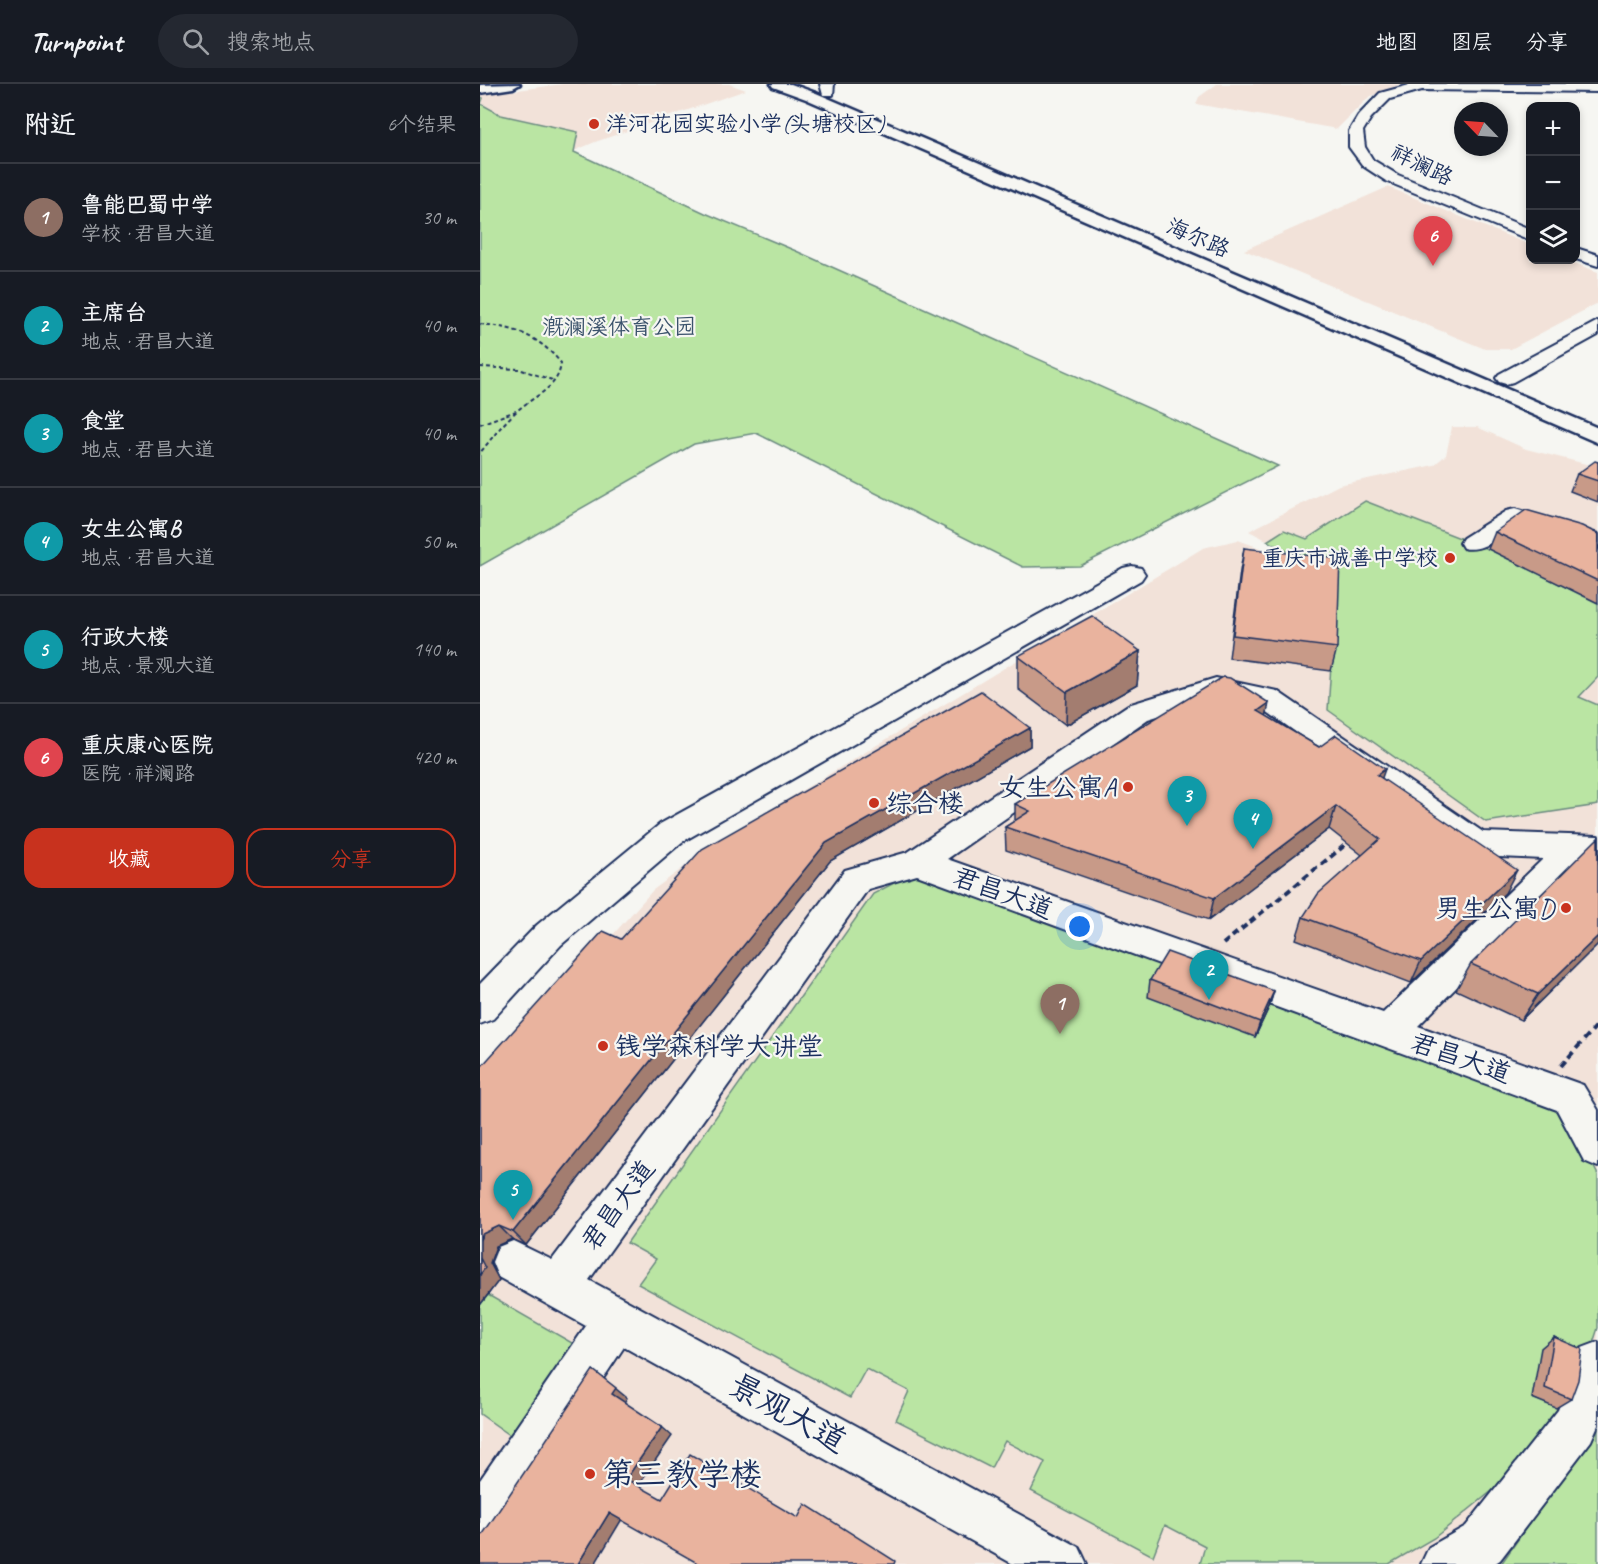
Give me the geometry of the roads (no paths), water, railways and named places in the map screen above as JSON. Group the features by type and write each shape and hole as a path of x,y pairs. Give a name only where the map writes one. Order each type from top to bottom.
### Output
{"main road":[{"path":"480,89 513,84"},
{"name":"海尔路","path":"772,86 818,89 1506,378 1570,414 1598,436"},
{"name":"海尔路","path":"818,89 1570,414"},
{"path":"1570,414 1598,441"}],"street":[{"name":"祥澜路","path":"1526,233 1392,178 1368,163 1357,147 1356,131 1365,116 1385,96 1411,88 1449,85 1598,88"},
{"path":"1580,254 1598,261"},
{"path":"1506,378 1598,327"},
{"path":"1472,543 1515,516 1598,542"},
{"path":"480,1008 549,935 671,833 1132,574"},
{"path":"918,862 1138,712 1216,688 1267,698 1477,844 1586,848"},
{"path":"1388,1032 1586,848"},
{"name":"君昌大道","path":"558,1287 857,879 918,862 1570,1097 1598,1148"},
{"name":"景观大道","path":"513,1262 1062,1564"},
{"path":"480,1522 617,1319"},
{"path":"1446,1564 1483,1543 1575,1425 1598,1364"}],"place":[{"name":"洋河花园实验小学(头塘校区)","path":"594,124"},
{"name":"重庆康心医院","path":"1433,266"},
{"name":"重庆市诚善中学校","path":"1450,558"},
{"name":"女生公寓A","path":"1128,787"},
{"name":"综合楼","path":"874,803"},
{"name":"食堂","path":"1187,826"},
{"name":"女生公寓B","path":"1253,849"},
{"name":"男生公寓D","path":"1566,908"},
{"name":"主席台","path":"1209,1000"},
{"name":"鲁能巴蜀中学","path":"1060,1034"},
{"name":"钱学森科学大讲堂","path":"603,1046"},
{"name":"行政大楼","path":"513,1220"},
{"name":"第三教学楼","path":"590,1474"}],"park label":[{"name":"溉澜溪体育公园","path":"619,327"}]}
